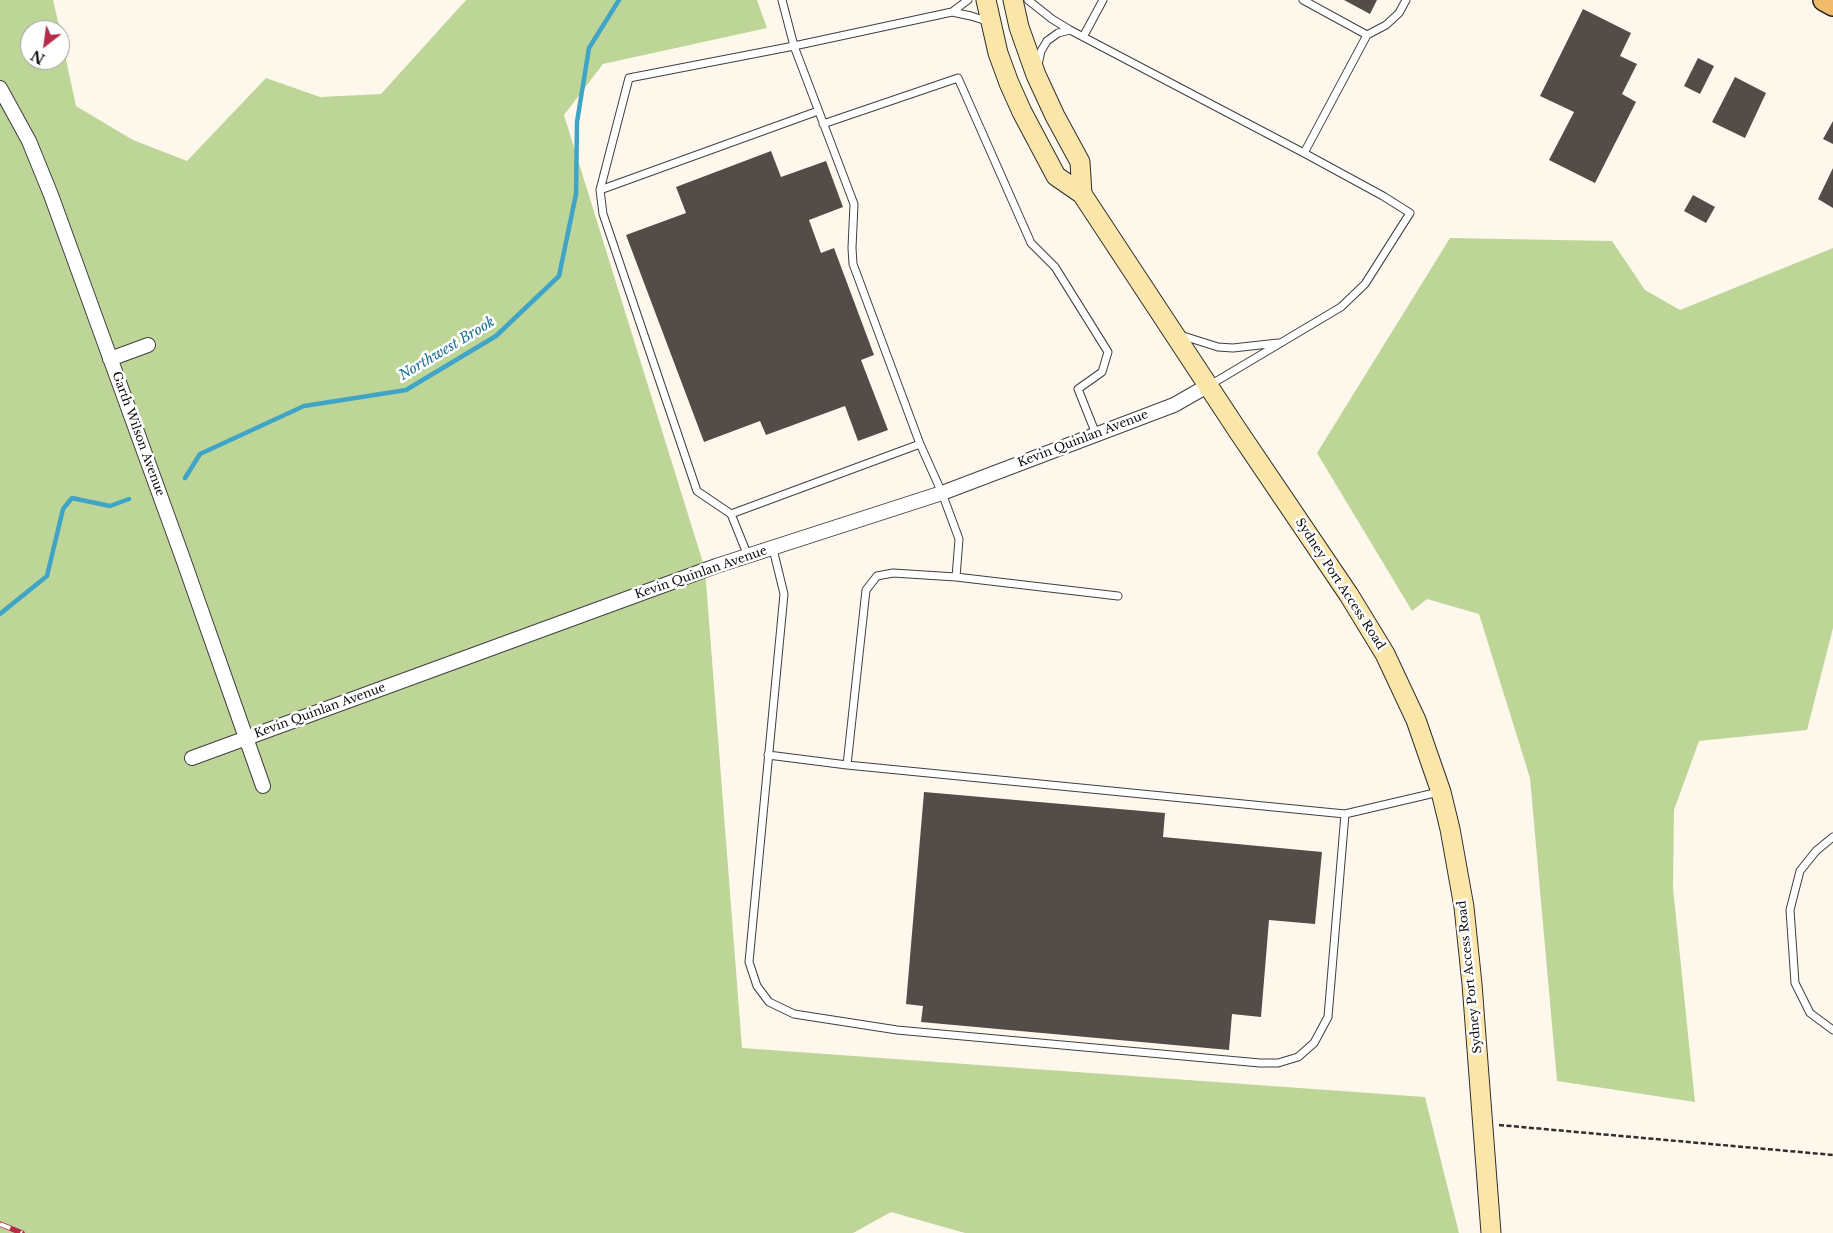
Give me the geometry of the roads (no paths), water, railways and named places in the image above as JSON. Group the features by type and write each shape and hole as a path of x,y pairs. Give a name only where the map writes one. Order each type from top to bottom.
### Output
{"main road":[{"name":"Sydney Port Access Road","path":"986,0 990,23 1009,83 1036,141 1056,176 1082,194 1340,581 1381,647 1402,687 1416,720 1441,792 1450,829 1464,907 1490,1233"},
{"path":"1013,0 1019,27 1036,75 1055,116 1080,162 1082,194"},
{"path":"1824,0 1833,5"}],"street":[{"name":"Garth Wilson Avenue","path":"0,88 29,141 51,195 263,786"},
{"path":"110,359 148,345"},
{"name":"Kevin Quinlan Avenue","path":"192,758 716,566 942,493 1174,405 1209,385"}],"lane":[{"path":"782,0 794,46 854,204 853,264 920,444 942,493 959,539 956,577"},
{"path":"952,12 968,0"},
{"path":"1028,0 1052,19 1070,30 1304,153 1410,213 1365,284 1341,307 1209,385"},
{"path":"1083,37 1103,0"},
{"path":"1303,0 1367,34"},
{"path":"1304,153 1367,34 1386,25 1399,13 1406,0"},
{"path":"748,556 731,514 697,491 603,214 600,190 629,78 794,46 952,12 990,23"},
{"path":"1036,75 1042,51 1047,41 1058,33 1070,30"},
{"path":"824,124 958,78 1031,243 1056,268 1108,352 1102,372 1078,390 1096,434"},
{"path":"600,190 818,111"},
{"path":"1175,334 1218,347 1233,348 1280,343"},
{"path":"731,514 920,444"},
{"path":"773,549 784,594 749,962 757,986 769,1002 794,1014 897,1030 1260,1063 1278,1063 1298,1057 1314,1043 1328,1017 1345,814"},
{"path":"848,765 866,590 877,576 893,573 956,577 1118,596"},
{"path":"768,755 848,765 1345,814 1441,792"},
{"path":"1833,837 1816,851 1800,871 1790,910 1795,983 1810,1013 1833,1030"}],"waterway":[{"name":"Northwest Brook","path":"185,478 200,454 304,406 406,390 496,336 559,276 576,194 577,122 589,48 619,0"},
{"name":"Northwest Brook","path":"0,614 47,576 63,509 72,498 110,506 129,499"}],"railway":[{"path":"0,1224 22,1233"}]}
